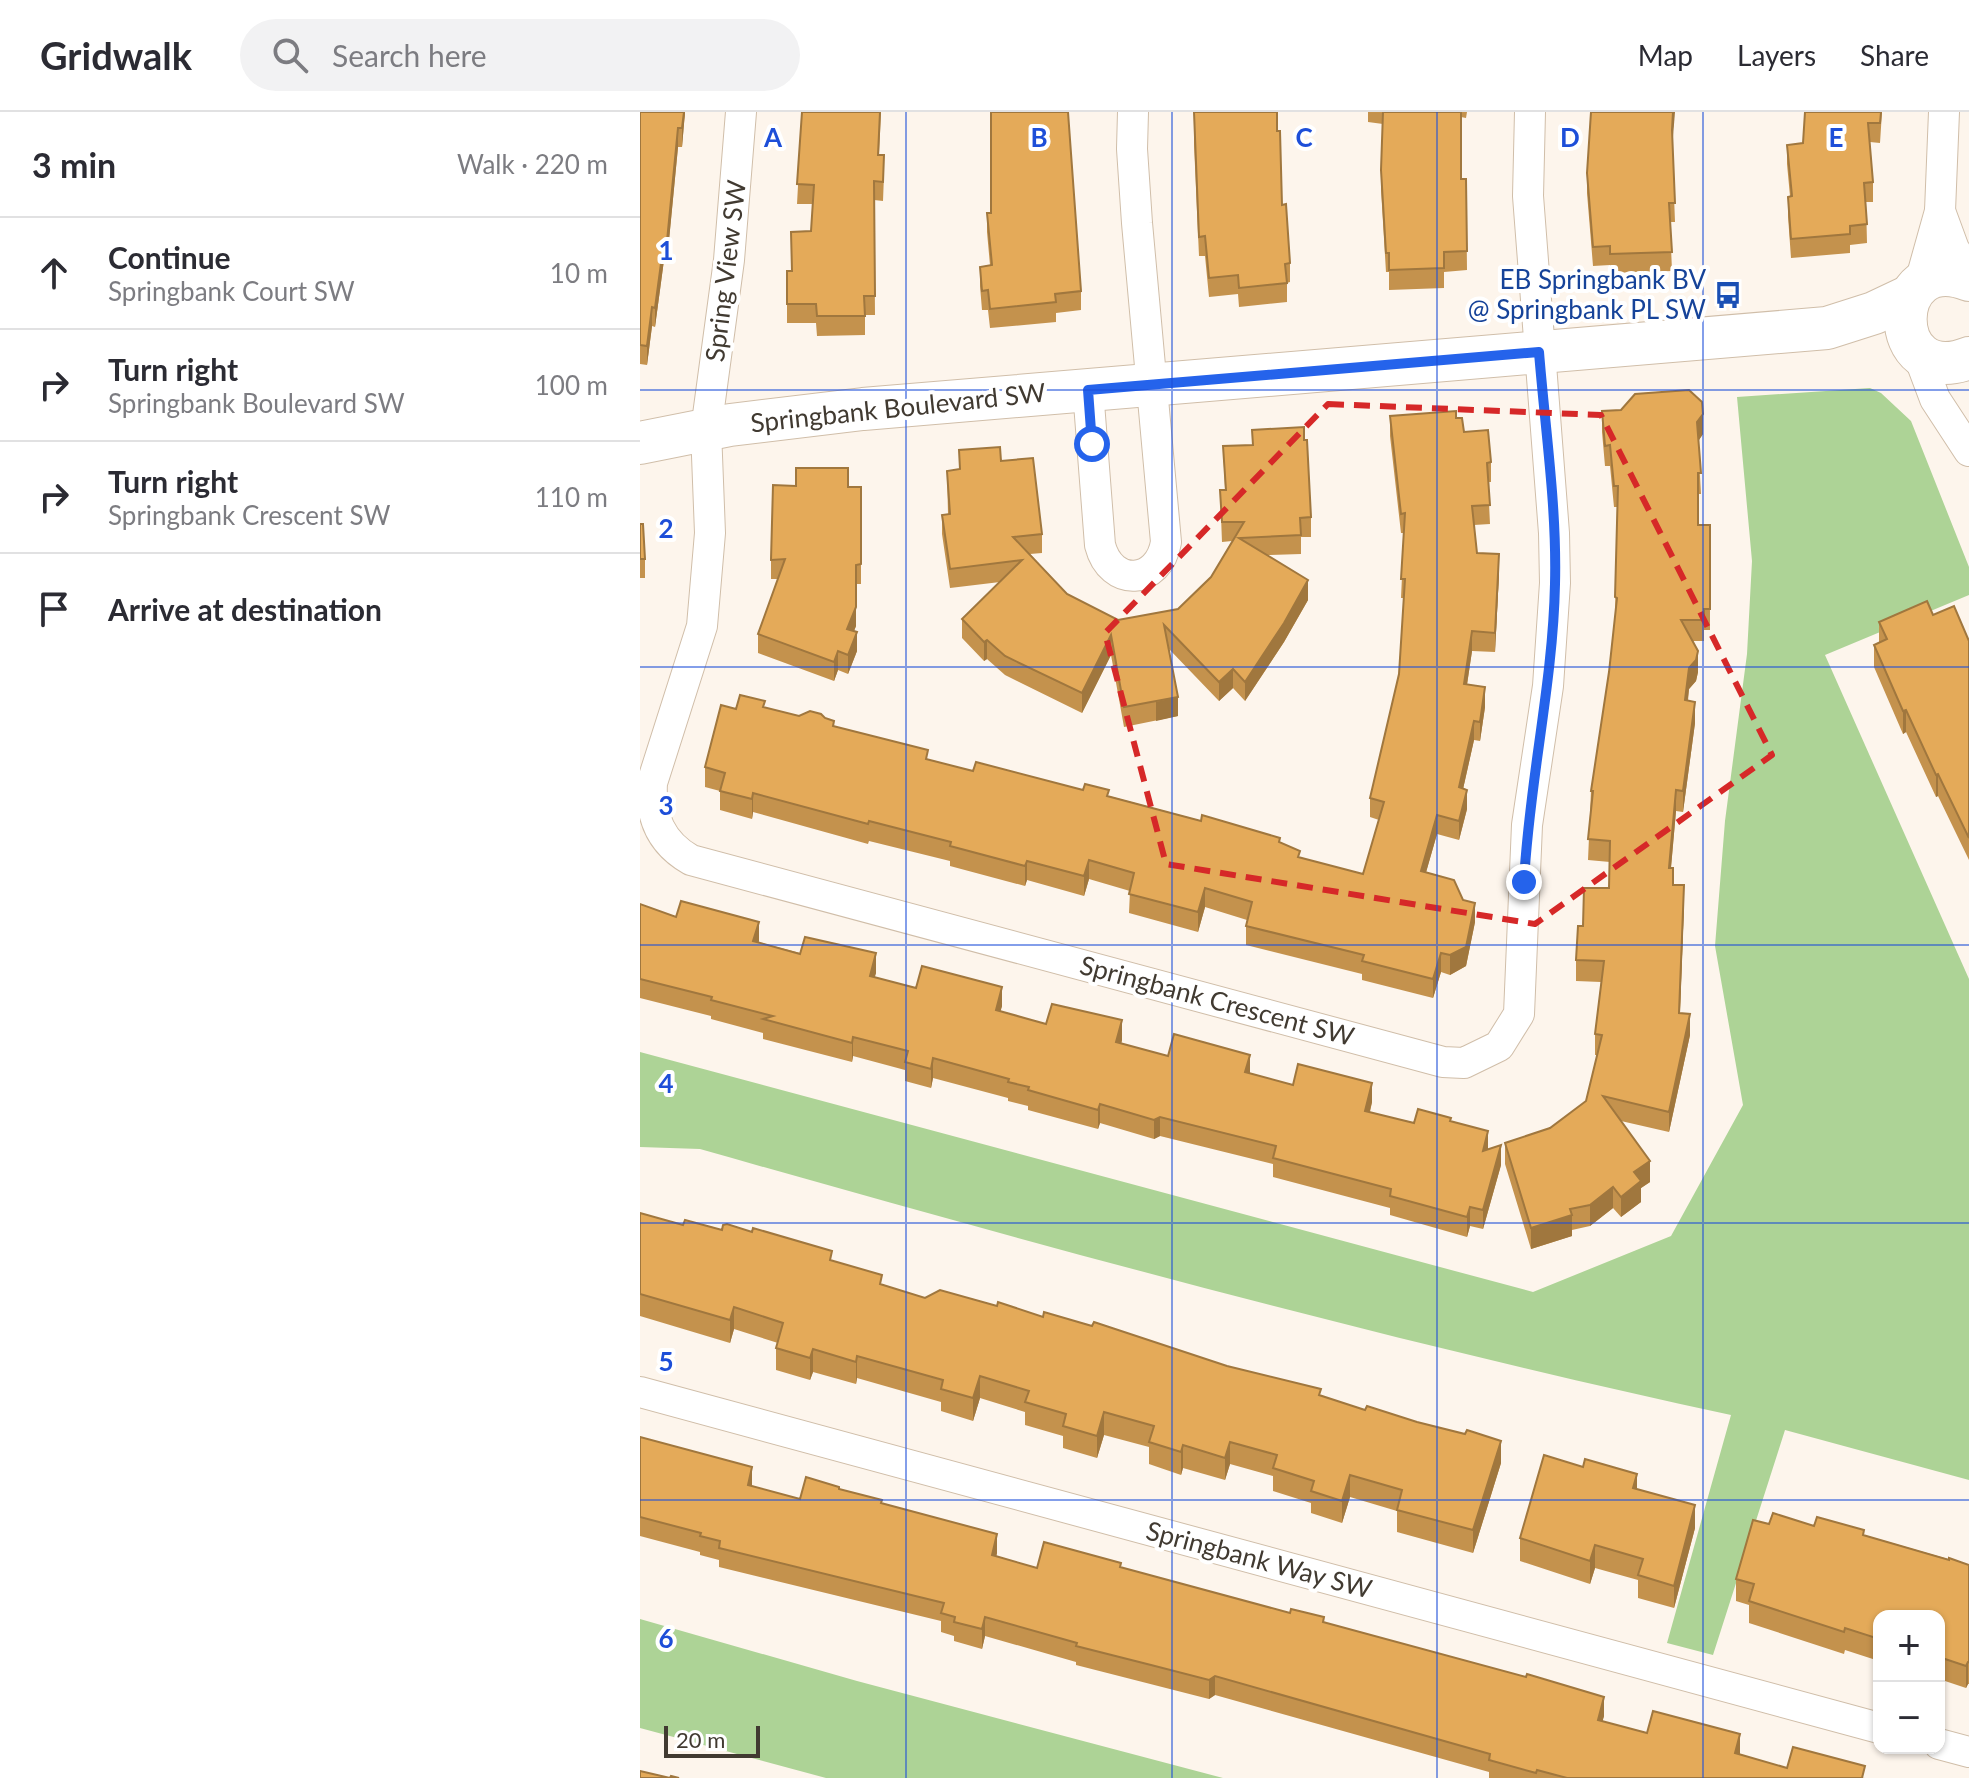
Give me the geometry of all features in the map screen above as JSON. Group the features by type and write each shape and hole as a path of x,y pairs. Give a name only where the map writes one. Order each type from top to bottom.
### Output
{"street":[{"name":"Spring View SW","path":"706,430 729,260 741,112"},
{"path":"1088,390 1103,558 1111,568 1122,574 1134,576 1147,573 1164,555 1166,542 1132,149 1133,112"},
{"name":"Springbank Crescent SW","path":"706,430 710,533 702,626 652,783 651,801 659,828 679,853 691,860 1443,1062 1464,1063 1499,1046 1519,1014 1527,825 1548,686 1555,583 1554,533 1528,196 1530,112"},
{"path":"1944,112 1940,211 1904,318 1905,329 1935,399 1969,451"},
{"path":"1940,211 1954,249 1969,272"},
{"name":"Springbank Boulevard SW","path":"640,443 779,418 863,409 1827,328 1874,313 1942,275 1969,280"},
{"name":"Springbank Boulevard SW","path":"1827,328 1915,348 1934,361 1945,363 1969,358"},
{"name":"Springbank Way SW","path":"640,1392 1873,1726"},
{"path":"1945,1746 1969,1752"}],"highlighted area":[{"path":"1328,404 1601,415 1772,755 1535,924 1166,864 1105,633"}],"green space":[{"path":"1870,388 1881,393 1911,421 1969,567 1969,595 1825,655 1969,979 1969,1480 1785,1430 1713,1655 1667,1643 1731,1415 1471,1355 1213,1290 700,1149 640,1147 640,1052 1533,1292 1671,1236 1743,1105 1715,946 1725,821 1747,654 1752,561 1737,397"},
{"path":"640,1619 857,1681 1223,1778 826,1778 640,1728"}],"building":[{"path":"640,112 684,112 682,128 678,128 667,241 664,241 647,346 640,345"},
{"path":"802,112 880,112 878,155 884,155 883,182 874,181 875,296 864,296 865,316 817,316 816,304 787,304 787,271 792,271 791,232 811,231 814,185 797,184"},
{"path":"991,112 1068,112 1081,291 1055,294 1056,302 990,309 988,290 982,291 980,267 992,265 987,213 991,213"},
{"path":"1194,112 1277,112 1282,205 1286,204 1290,263 1285,264 1287,283 1239,288 1238,275 1209,278 1205,236 1199,237"},
{"path":"1383,112 1461,112 1461,179 1466,179 1467,251 1444,252 1444,268 1389,270 1381,170"},
{"path":"1591,112 1673,112 1675,203 1669,203 1672,252 1610,254 1610,246 1593,247 1587,173"},
{"path":"1805,112 1881,112 1880,123 1868,123 1873,182 1864,183 1867,224 1850,226 1850,234 1791,239 1788,197 1792,196 1787,145 1803,143"},
{"path":"1689,390 1702,402 1703,414 1697,422 1701,473 1698,473 1698,525 1710,525 1710,609 1704,609 1704,620 1681,620 1698,651 1696,660 1689,668 1685,700 1695,702 1683,791 1676,790 1669,868 1673,868 1673,885 1684,885 1679,1013 1690,1014 1669,1112 1603,1096 1650,1161 1634,1172 1641,1181 1621,1197 1613,1187 1590,1205 1570,1209 1572,1215 1531,1228 1505,1143 1550,1128 1586,1101 1602,1035 1595,1034 1604,961 1576,960 1578,926 1583,926 1584,888 1609,888 1610,841 1588,839 1591,791 1617,598 1618,486 1614,486 1610,445 1605,446 1602,411 1621,410 1635,394"},
{"path":"1456,411 1456,418 1462,418 1464,432 1488,430 1490,505 1472,506 1477,553 1499,554 1495,633 1472,631 1464,684 1485,687 1480,722 1474,721 1459,787 1467,790 1459,821 1437,815 1421,871 1454,880 1463,900 1475,903 1466,947 1450,955 1441,953 1433,979 1362,961 1364,955 1246,926 1252,902 1205,888 1198,912 1129,894 1134,873 1089,860 1084,876 1027,861 1025,866 950,846 951,842 869,821 868,824 753,793 752,799 720,791 725,773 705,767 721,705 736,709 740,695 765,701 763,707 799,716 810,711 834,721 833,726 928,750 926,759 973,771 976,762 1083,790 1085,784 1109,790 1107,796 1201,821 1202,815 1280,838 1279,842 1300,851 1298,857 1363,874 1384,802 1370,798 1399,674 1405,579 1401,579 1405,513 1401,514 1390,416"},
{"path":"1304,427 1311,517 1300,518 1301,535 1239,538 1308,580 1245,682 1233,669 1219,682 1164,625 1178,697 1124,707 1111,635 1082,693 1005,656 987,640 984,642 962,619 1022,560 950,569 942,515 950,514 947,471 960,469 959,450 1000,447 1001,461 1033,458 1042,534 1013,537 1067,594 1118,620 1178,609 1211,577 1244,522 1222,522 1220,490 1226,490 1223,446 1253,445 1252,430"},
{"path":"796,468 848,468 848,487 861,487 861,564 856,565 856,607 847,629 857,632 848,655 838,651 834,662 758,634 785,559 771,560 773,485 796,486"},
{"path":"640,524 643,524 645,559 640,559"},
{"path":"1927,601 1933,615 1954,606 1969,641 1969,838 1906,710 1903,711 1874,645 1887,639 1879,622"},
{"path":"681,901 759,922 753,941 800,954 805,937 876,953 870,976 916,988 922,966 1002,987 996,1010 1046,1024 1052,1004 1122,1020 1116,1042 1168,1056 1174,1034 1250,1055 1245,1072 1293,1085 1298,1064 1372,1083 1365,1111 1414,1123 1418,1109 1488,1131 1483,1151 1501,1145 1483,1210 1470,1207 1467,1217 1390,1196 1391,1189 1273,1158 1276,1146 1160,1117 1154,1120 1100,1104 1098,1110 1028,1090 1029,1087 1008,1082 1009,1079 933,1058 931,1069 905,1062 908,1051 853,1037 852,1043 763,1019 773,1016 711,1000 712,997 640,979 640,904 676,917"},
{"path":"640,1213 683,1225 685,1220 722,1230 723,1225 727,1224 752,1232 753,1228 832,1251 830,1260 882,1275 880,1284 925,1298 940,1290 997,1306 998,1302 1043,1317 1044,1312 1092,1326 1094,1322 1227,1366 1321,1389 1319,1395 1365,1410 1367,1406 1417,1422 1465,1434 1467,1430 1501,1441 1473,1530 1397,1510 1402,1490 1350,1475 1342,1501 1311,1491 1314,1481 1273,1468 1277,1455 1230,1442 1225,1458 1183,1445 1181,1452 1149,1442 1154,1426 1104,1412 1097,1436 1063,1426 1066,1414 1025,1402 1029,1391 980,1376 973,1398 941,1389 943,1380 857,1356 856,1362 813,1349 810,1358 776,1348 783,1323 734,1307 730,1320 640,1294"},
{"path":"640,1437 752,1467 748,1485 800,1499 806,1477 882,1500 881,1503 997,1534 992,1555 1037,1568 1044,1542 1121,1563 1120,1567 1290,1613 1291,1609 1324,1617 1323,1622 1604,1697 1598,1720 1647,1733 1653,1711 1740,1734 1735,1753 1787,1768 1793,1747 1865,1766 1862,1778 1567,1778 1537,1770 1536,1773 1489,1760 1490,1754 1215,1676 1209,1680 1076,1646 1077,1643 985,1617 982,1629 954,1622 955,1617 941,1613 944,1603 719,1548 720,1541 700,1536 701,1533 640,1517"},
{"path":"1544,1455 1583,1467 1585,1459 1637,1474 1633,1488 1695,1505 1674,1586 1638,1575 1643,1559 1595,1545 1590,1561 1520,1538"},
{"path":"1773,1513 1814,1526 1817,1517 1864,1530 1863,1535 1969,1565 1969,1662 1966,1666 1945,1659 1945,1610 1873,1610 1873,1637 1845,1628 1844,1632 1749,1601 1754,1584 1736,1579 1753,1520 1769,1524"},
{"path":"640,1771 670,1778 640,1778"}],"place":[{"name":"EB Springbank BV @ Springbank PL SW","path":"1728,295"}],"route":[{"path":"1092,444 1088,390 1539,352 1554,533 1555,583 1548,686 1527,825 1524,882"}]}
